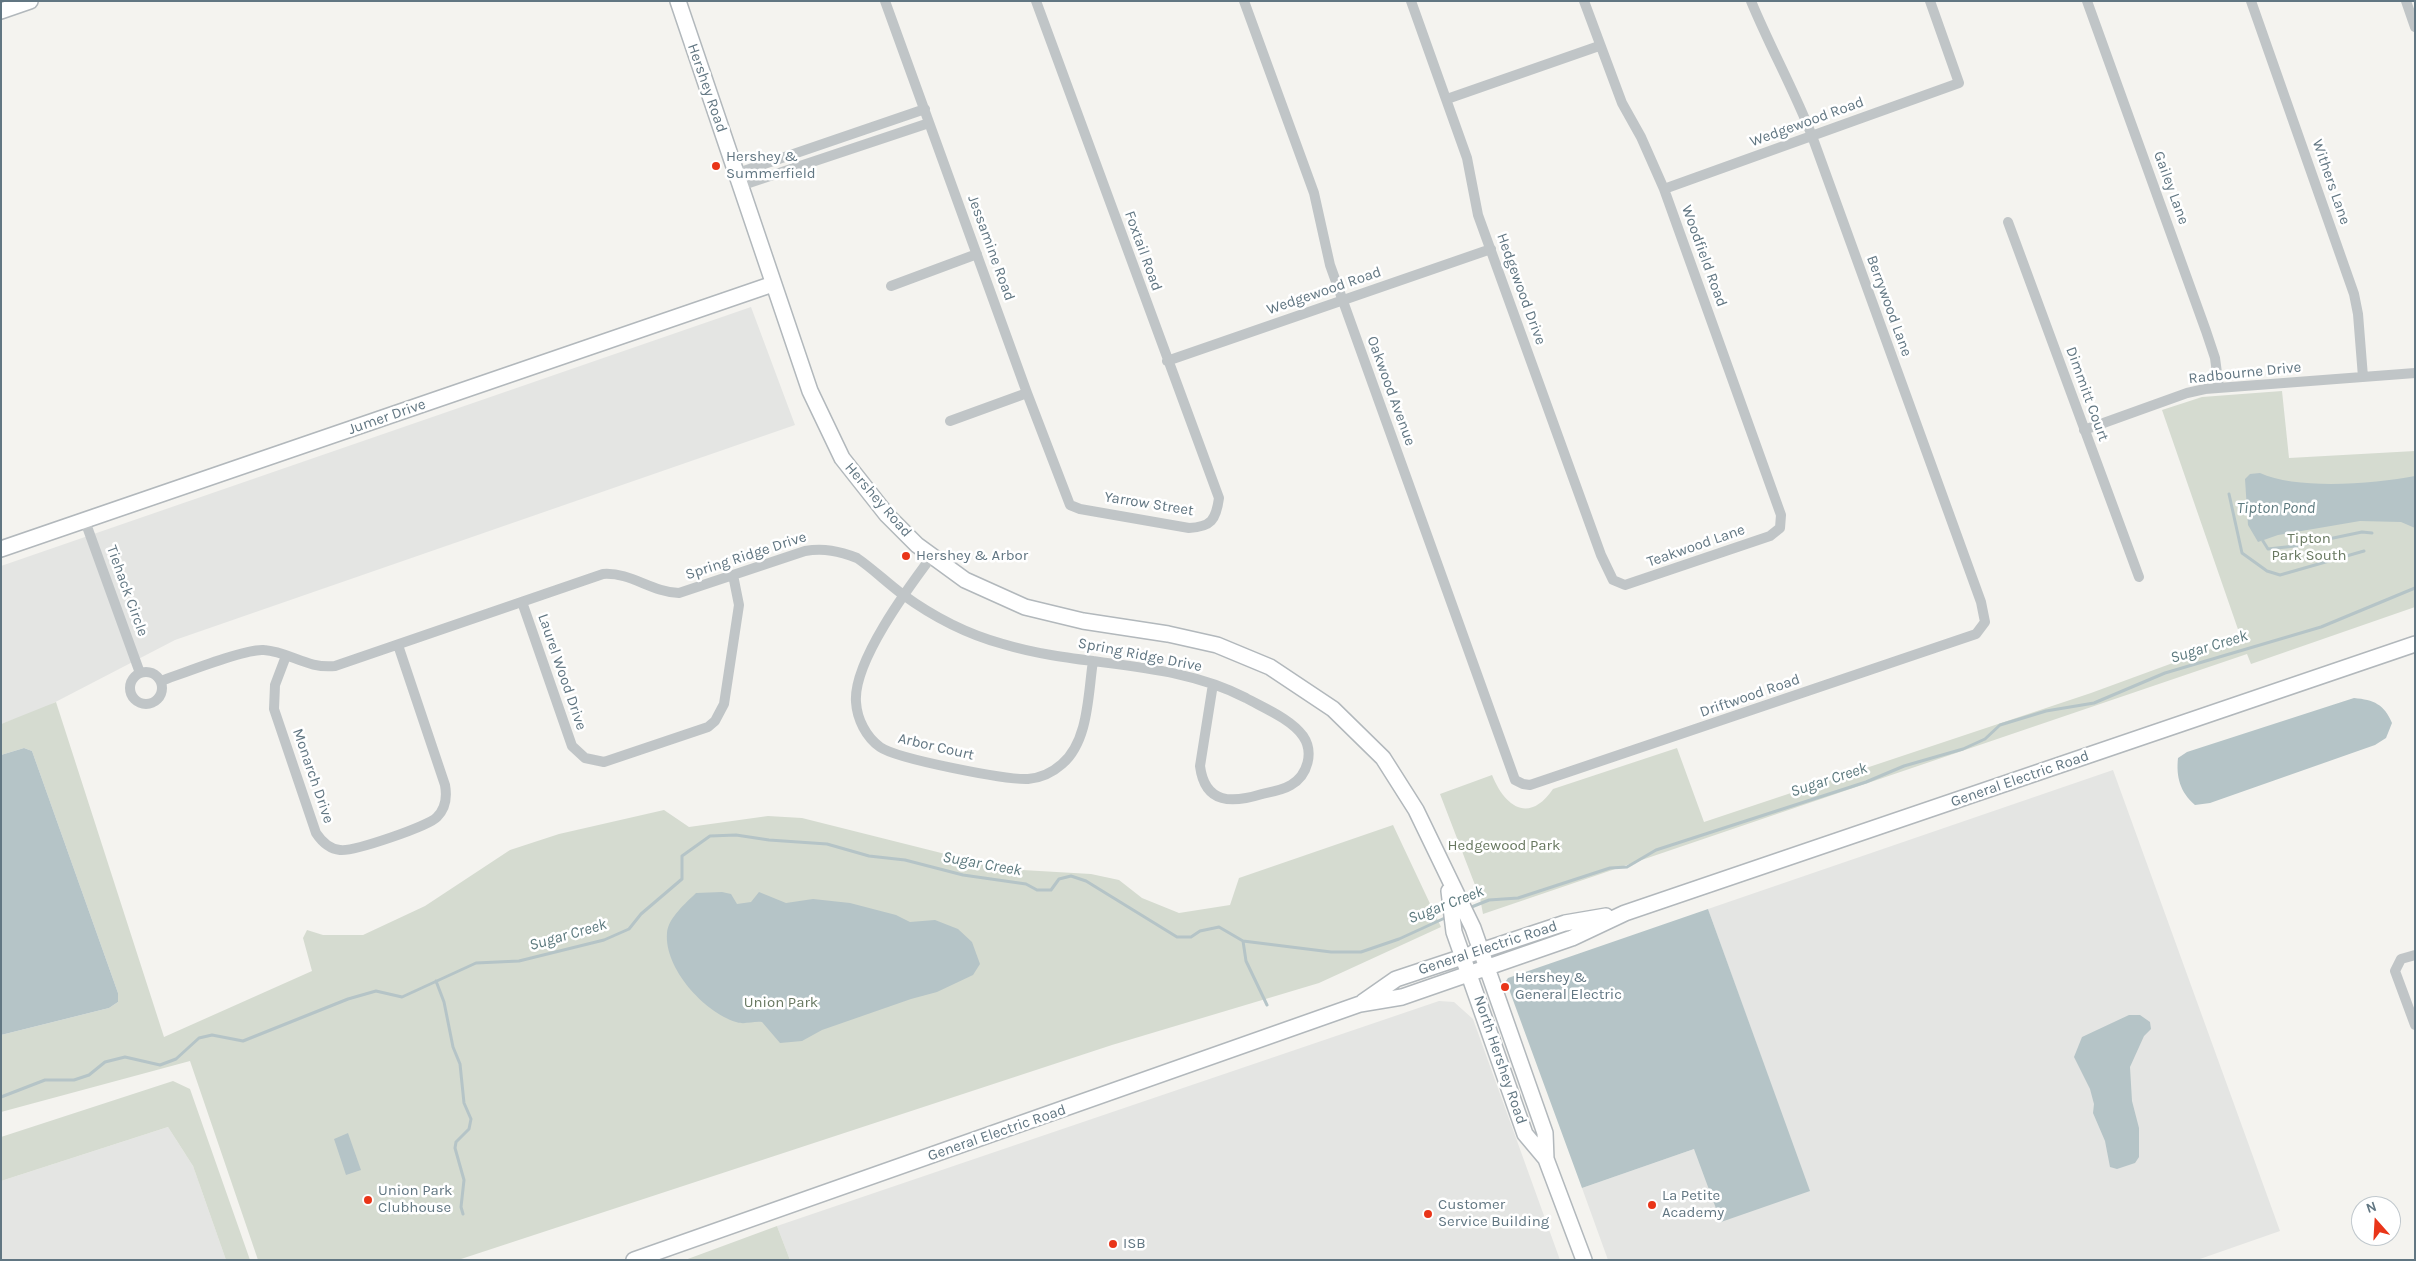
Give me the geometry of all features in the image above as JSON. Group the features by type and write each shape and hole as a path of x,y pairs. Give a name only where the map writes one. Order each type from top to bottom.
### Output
{"main road":[{"path":"1,11 30,1"},
{"name":"Hershey Road","path":"678,1 737,180 810,391 842,458 887,515 917,545 965,580 1025,607 1083,621 1168,634 1217,645 1270,667 1333,709 1383,758 1416,810 1473,928 1488,968"},
{"name":"Jumer Drive","path":"1,549 773,284"},
{"name":"General Electric Road","path":"634,1260 1360,1004 1402,997 1488,968 1572,938 1625,913 2415,644"},
{"name":"Hershey Road","path":"1448,879 1454,932 1462,956"},
{"name":"General Electric Road","path":"1360,1004 1396,978 1565,923 1625,913"},
{"name":"North Hershey Road","path":"1462,956 1526,1134 1546,1159 1584,1260"},
{"name":"North Hershey Road","path":"1488,968 1545,1133 1546,1159"}],"street":[{"name":"Jessamine Road","path":"885,1 1027,393 1070,504"},
{"name":"Foxtail Road","path":"1036,1 1219,498 1217,511"},
{"name":"Oakwood Avenue","path":"1244,1 1314,193 1330,265 1342,300 1515,780 1522,784"},
{"name":"Hedgewood Drive","path":"1410,1 1467,158 1478,215 1601,555 1610,576 1616,582"},
{"name":"Woodfield Road","path":"1584,1 1599,46 1622,103 1641,137 1664,189 1772,489 1781,515 1781,525"},
{"name":"Berrywood Lane","path":"1752,1 1762,27 1787,76 1812,136 1981,602 1985,619 1984,626"},
{"name":"Wedgewood Road","path":"1664,189 1959,83 1930,1"},
{"name":"Gailey Lane","path":"2087,1 2206,331 2215,358 2219,388"},
{"name":"Withers Lane","path":"2251,1 2354,294 2358,314 2363,377"},
{"path":"2406,1 2415,26"},
{"path":"1446,99 1599,46"},
{"path":"737,180 817,146 924,109"},
{"path":"737,180 821,159 930,123"},
{"path":"817,146 821,159"},
{"name":"Dimmitt Court","path":"2008,222 2138,577"},
{"name":"Wedgewood Road","path":"1167,361 1491,249"},
{"path":"891,286 977,254"},
{"name":"Radbourne Drive","path":"2084,430 2187,393 2219,388 2415,373"},
{"path":"950,421 1027,393"},
{"name":"Yarrow Street","path":"1070,504 1080,509 1189,528 1203,527 1212,520 1217,511"},
{"name":"Tiehack Circle","path":"85,521 140,673"},
{"name":"Teakwood Lane","path":"1616,582 1631,584 1770,536 1781,525"},
{"name":"Spring Ridge Drive","path":"161,681 252,651 269,651 312,666 335,666 603,574 626,576 659,590 678,593 805,550 831,550 857,558 903,595 942,620 978,636 1030,650 1174,674 1213,684 1268,710 1302,736 1309,754 1304,773 1297,781 1289,786 1241,801 1220,798 1205,785 1200,766 1213,684"},
{"name":"Arbor Court","path":"932,556 890,615 859,676 856,690 857,710 863,728 880,747 891,754 1018,779 1041,776 1063,763 1078,742 1093,661"},
{"name":"Laurel Wood Drive","path":"522,602 572,746 585,758 604,762 708,727 721,713 739,605 733,575"},
{"name":"Driftwood Road","path":"1522,784 1535,785 1798,696 1976,634 1984,626"},
{"name":"Monarch Drive","path":"286,656 275,686 274,709 316,833 330,847 349,850 429,823 443,809 446,800 445,785 398,645"},
{"path":"150,672 161,681 160,697 151,704 140,703 132,696 130,685 135,676 140,673 150,672"},
{"path":"2415,955 2401,959 2395,971 2415,1024"}],"shaded area":[{"path":"751,307 795,425 175,640 40,710 1,724 1,566"},
{"path":"2113,770 2280,1231 2197,1260 1608,1260 1582,1188 1694,1149 1809,1191 1708,909"},
{"path":"1439,1001 1454,1002 1473,1019 1560,1260 790,1260 777,1226"},
{"path":"168,1127 193,1166 226,1260 1,1260 1,1181"}],"green space":[{"path":"2282,391 2289,458 2415,451 2415,607 2251,664 2247,654 1483,914 1480,898 1440,794 1492,775 1497,786 1511,803 1518,807 1527,808 1535,806 1544,800 1553,789 1677,748 1704,822 2091,693 2241,638 2162,410 2202,397"},
{"name":"Union Park","path":"56,702 164,1037 312,971 303,938 307,930 323,935 363,935 425,906 510,850 559,834 664,810 689,827 768,816 802,818 1005,869 1091,874 1119,880 1142,898 1179,913 1230,905 1239,878 1393,825 1441,927 1319,983 1112,1045 458,1260 258,1260 190,1061 1,1112 1,1035 109,1008 118,1002 118,993 32,751 24,748 1,755 1,724"},
{"path":"173,1081 190,1089 250,1260 226,1260 193,1166 168,1127 1,1181 1,1137"},
{"path":"777,1226 790,1260 685,1260"}],"water":[{"name":"Tipton Pond","path":"2260,473 2294,482 2314,484 2358,483 2415,476 2415,528 2401,522 2360,521 2278,535 2258,542 2248,525 2245,479 2250,474"},
{"path":"2354,698 2378,704 2386,711 2392,723 2386,738 2375,745 2210,803 2195,805 2186,795 2180,784 2178,758 2187,752"},
{"path":"24,748 32,751 118,993 118,1002 109,1008 1,1035 1,755"},
{"path":"722,892 731,894 737,904 751,902 759,892 786,903 813,899 850,903 896,915 910,922 935,920 958,929 972,942 980,964 973,975 937,992 911,999 822,1030 802,1041 780,1043 762,1022 739,1023 711,1009 688,987 672,960 667,933 674,916 696,893"},
{"path":"1708,909 1810,1191 1721,1222 1694,1149 1582,1188 1506,981 1508,978"},
{"path":"2129,1015 2140,1015 2150,1022 2151,1029 2144,1036 2130,1067 2132,1101 2139,1128 2139,1157 2135,1163 2117,1169 2110,1167 2105,1141 2093,1113 2094,1104 2090,1089 2074,1057 2082,1037"},
{"path":"348,1133 361,1170 346,1175 334,1139"}],"waterway":[{"path":"2229,494 2242,553 2267,571 2280,575 2364,551"},
{"path":"2263,541 2268,549 2295,546 2362,532 2372,533"},
{"name":"Sugar Creek","path":"1469,908 1489,900 1518,898 1610,868 1627,867 1656,850 1866,782 1904,766 1963,749 1985,739 2000,725 2046,711 2094,703 2165,673 2321,627 2415,588"},
{"name":"Sugar Creek","path":"1,1097 45,1080 74,1080 89,1075 105,1062 125,1057 160,1065 176,1059 199,1038 212,1035 243,1041 348,999 376,991 402,997 476,963 519,961 604,940 629,929 641,914 682,879 682,856 710,836 736,835 769,840 827,844 869,856 905,860 963,875 1026,884 1037,890 1051,890 1059,879 1071,876 1086,881 1177,937 1191,937 1200,931 1219,927 1243,941 1331,952 1361,952 1399,939 1447,917"},
{"name":"Sugar Creek","path":"1243,941 1246,961 1267,1005"},
{"path":"436,981 444,1002 453,1047 460,1064 464,1103 471,1119 469,1129 456,1142 455,1148 464,1180 461,1207 463,1214"}],"place":[{"name":"Hershey & Summerfield","path":"716,166"},
{"name":"Hershey & Arbor","path":"906,556"},
{"name":"Hershey & General Electric","path":"1505,987"},
{"name":"Union Park Clubhouse","path":"368,1200"},
{"name":"La Petite Academy","path":"1652,1205"},
{"name":"Customer Service Building","path":"1428,1214"},
{"name":"ISB","path":"1113,1244"}],"park label":[{"name":"Tipton Park South","path":"2309,548"},
{"name":"Hedgewood Park","path":"1504,846"}]}
